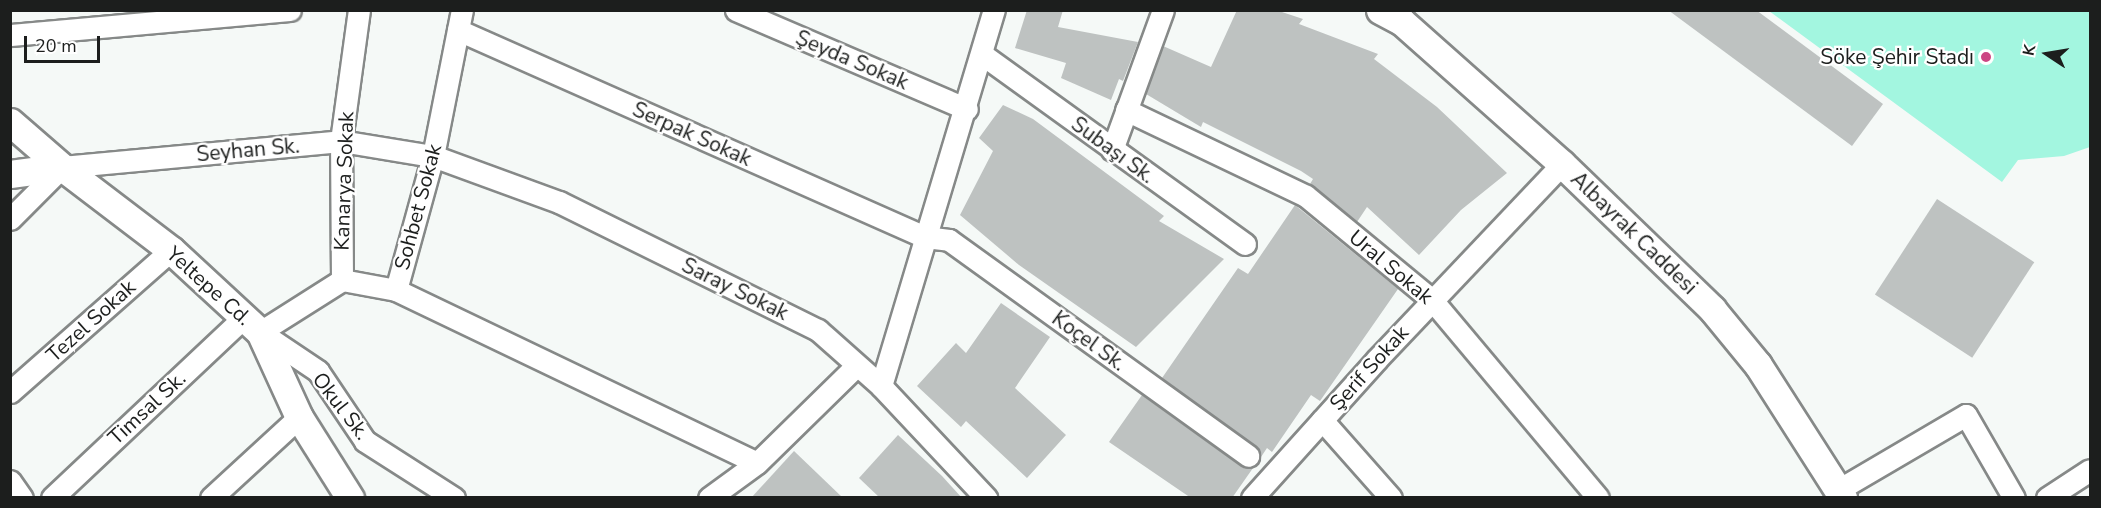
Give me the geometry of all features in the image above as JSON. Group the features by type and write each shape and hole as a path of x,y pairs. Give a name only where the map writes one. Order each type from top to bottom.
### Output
{"street":[{"path":"10,35 290,10"},
{"name":"Kanarya Sokak","path":"342,280 341,141 359,10"},
{"name":"Şeyda Sokak","path":"736,10 967,109"},
{"path":"881,386 925,237 967,109 994,10"},
{"path":"1112,150 1162,10"},
{"name":"Albayrak Caddesi","path":"1380,10 1401,21 1563,164 1712,309 1758,365 1841,494"},
{"name":"Sohbet Sokak","path":"342,280 396,290 433,156 460,20"},
{"name":"Serpak Sokak","path":"460,20 925,237"},
{"name":"Subaşı Sk.","path":"983,55 1245,244"},
{"name":"Ural Sokak","path":"1126,110 1306,196 1432,300 1598,498"},
{"name":"Yeltepe Cd.","path":"10,122 62,167 171,250 252,325 299,417 350,498"},
{"name":"Seyhan Sk.","path":"62,167 341,141 433,156"},
{"name":"Saray Sokak","path":"433,156 559,202 818,330 881,386 986,498"},
{"name":"Şerif Sokak","path":"1252,498 1432,300 1563,164"},
{"path":"10,174 62,167"},
{"path":"10,219 62,167"},
{"name":"Koçel Sk.","path":"925,237 950,240 1248,456"},
{"name":"Tezel Sokak","path":"10,392 171,250"},
{"path":"252,325 342,280"},
{"path":"396,290 757,463"},
{"name":"Timsal Sk.","path":"52,498 252,325"},
{"name":"Okul Sk.","path":"252,325 318,371 366,441 454,498"},
{"path":"715,496 757,463 856,366"},
{"path":"1841,494 1966,415 2014,498"},
{"path":"211,498 299,417"},
{"path":"1322,420 1391,498"},
{"path":"2046,498 2091,470"},
{"path":"10,481 22,498"}],"green space":[{"name":"Söke Şehir Stadı","path":"1769,11 2090,11 2090,147 2064,156 2018,160 2002,182"}],"building":[{"path":"1027,10 1063,10 1058,27 1138,42 1123,81 1119,79 1111,100 1061,78 1066,63 1015,48"},
{"path":"1237,10 1276,10 1303,19 1299,24 1378,54 1374,59 1437,107 1507,173 1461,210 1419,255 1367,207 1357,222 1310,184 1313,179 1301,171 1203,122 1201,127 1146,94 1163,46 1211,67"},
{"path":"1668,10 1756,10 1883,104 1852,146"},
{"path":"1003,105 1033,119 1164,216 1159,221 1224,259 1136,347 1019,265 960,215 993,151 979,138"},
{"path":"1937,199 2034,262 1972,358 1875,295"},
{"path":"1295,205 1398,289 1320,401 1311,395 1272,452 1267,448 1261,457 1255,446 1162,378 1238,268 1248,274"},
{"path":"1001,303 1050,337 1015,388 1066,435 1027,478 966,421 961,427 917,386 956,343 966,353"},
{"path":"1142,395 1241,466 1253,468 1232,498 1191,498 1109,442"},
{"path":"898,435 962,498 880,498 859,478"},
{"path":"794,451 843,498 751,498"}],"place":[{"name":"Söke Şehir Stadı","path":"1986,57"}]}
